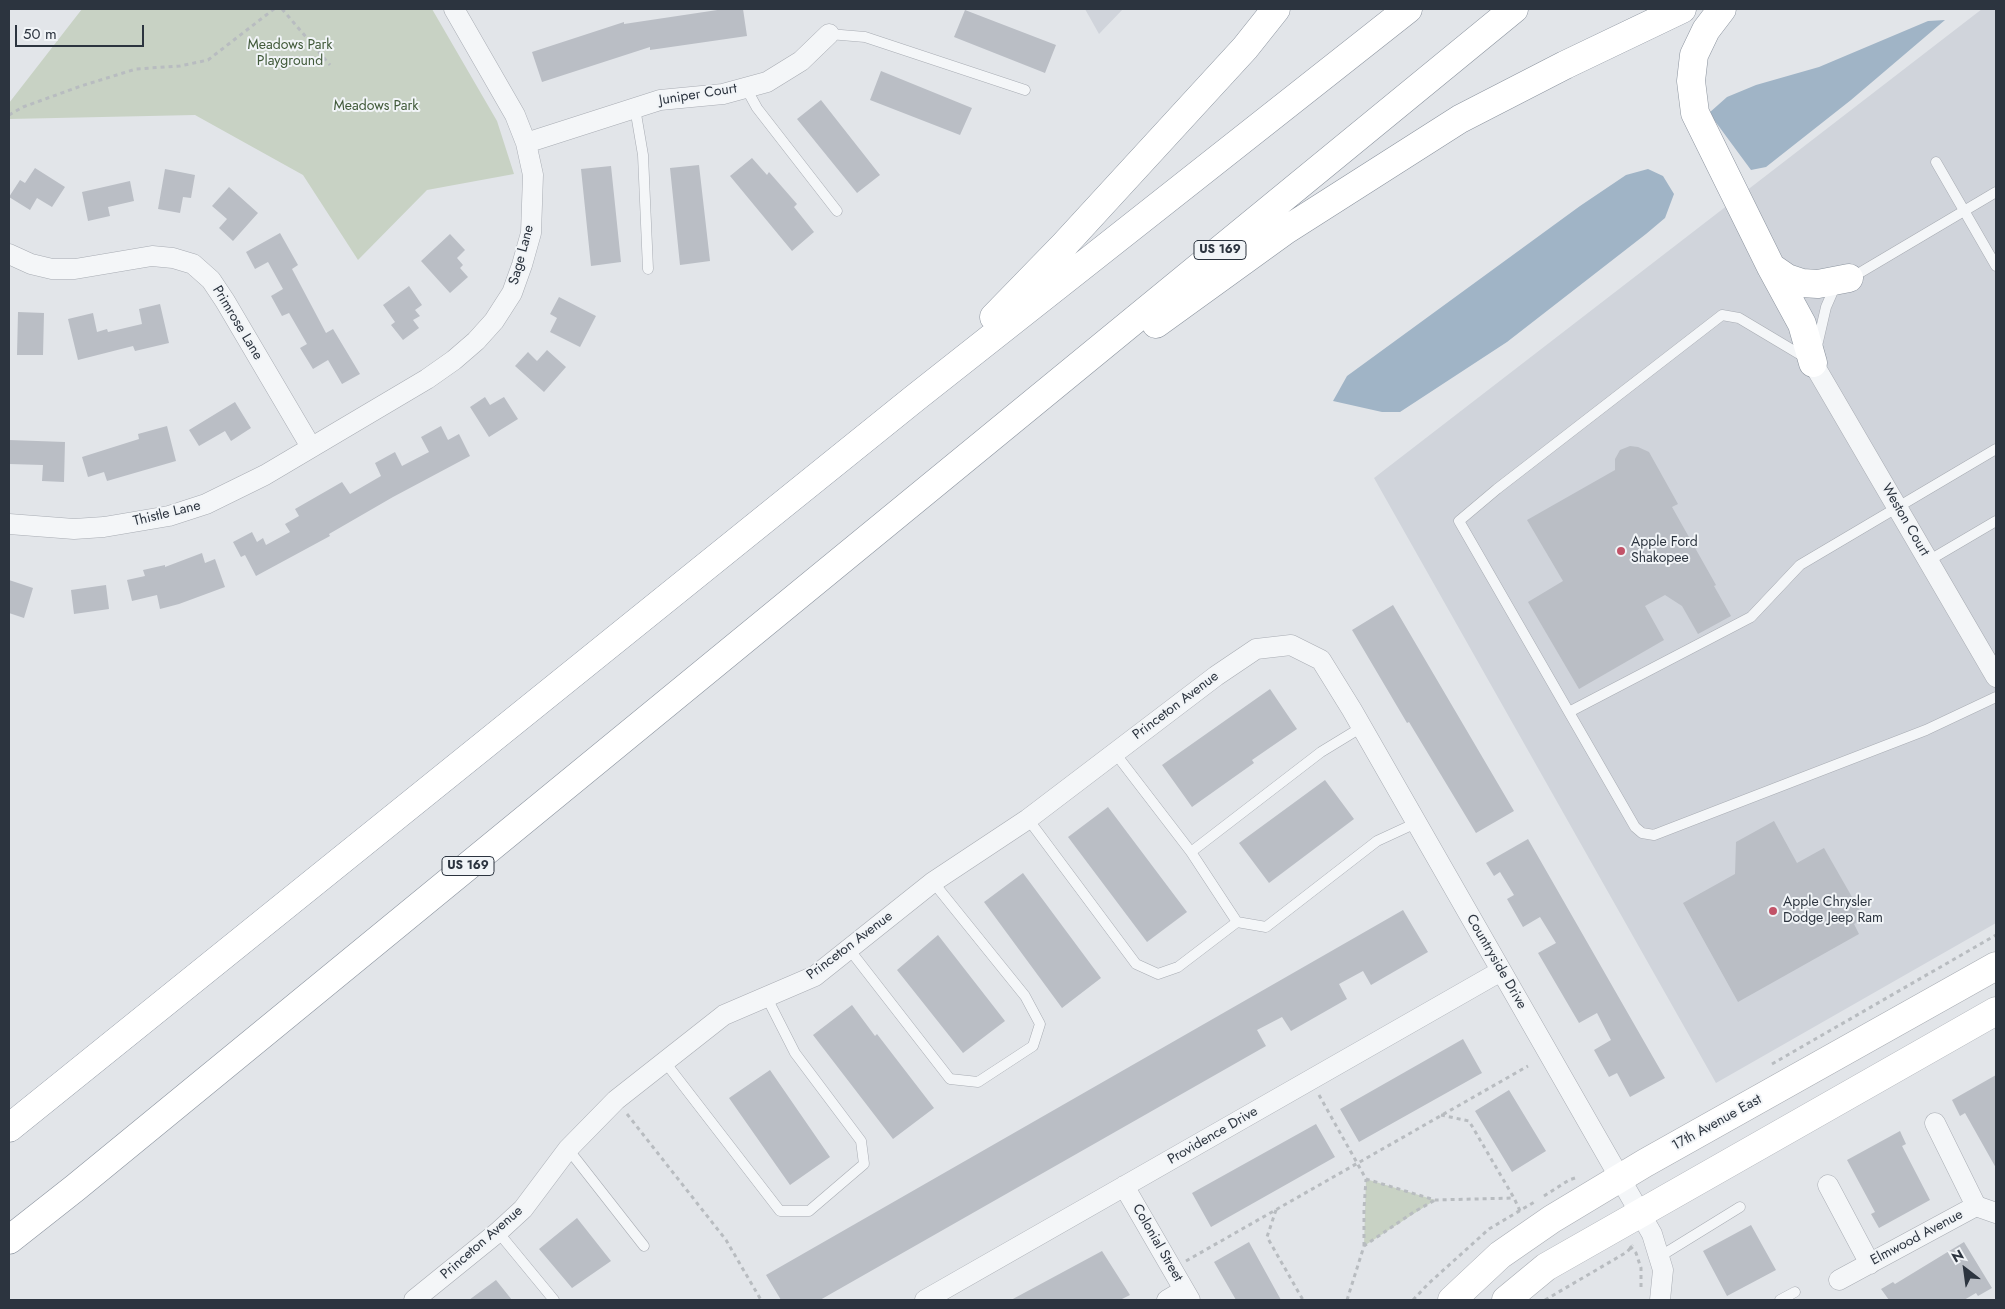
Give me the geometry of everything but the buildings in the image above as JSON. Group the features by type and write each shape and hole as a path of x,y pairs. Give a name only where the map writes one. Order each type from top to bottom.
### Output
{"main road":[{"path":"915,398 1065,244 1245,48 1276,9"},
{"path":"9,1128 915,398 1408,9"},
{"name":"US 169","path":"9,1240 91,1175 1514,9"},
{"path":"925,490 1286,230 1460,119 1565,65 1682,9"},
{"path":"1722,9 1706,30 1694,55 1691,81 1695,113 1802,324 1813,362"},
{"path":"1772,267 1787,278 1802,283 1818,284 1849,278"},
{"name":"17th Avenue East","path":"1452,1300 1500,1255 1552,1219 1620,1178 1996,966"},
{"path":"1506,1300 1546,1267 1646,1223 1996,1011"}],"street":[{"name":"Sage Lane","path":"311,447 427,380 454,360 476,341 494,321 512,293 522,265 531,233 532,175 526,142 511,108 454,9"},
{"name":"Juniper Court","path":"526,142 660,100 723,94 767,82 801,61 828,34"},
{"name":"Primrose Lane","path":"9,254 31,264 52,269 75,269 152,256 173,258 193,264 211,280 225,301 311,447"},
{"name":"Weston Court","path":"1813,362 1996,677"},
{"name":"Thistle Lane","path":"9,524 74,529 104,527 169,516 206,504 234,492 311,447"},
{"name":"Countryside Drive","path":"1292,644 1321,660 1362,727 1646,1223 1663,1270 1651,1298"},
{"name":"Princeton Avenue","path":"420,1298 523,1209 568,1149 616,1100 724,1015 814,976 933,882 1028,819 1216,676 1256,649 1292,644"},
{"name":"Providence Drive","path":"925,1300 1501,971"},
{"path":"1935,1123 1976,1206"},
{"path":"1828,1185 1870,1264"},
{"name":"Colonial Street","path":"1124,1186 1187,1295"},
{"name":"Elmwood Avenue","path":"1838,1280 1976,1206 1996,1213"},
{"path":"1167,1300 1187,1295"}],"lane":[{"path":"828,34 865,37 1026,90"},
{"path":"746,88 758,108 837,211"},
{"path":"635,108 643,155 648,269"},
{"path":"1936,162 1996,266"},
{"path":"1996,192 1849,278 1833,291 1826,307 1813,362 1739,318 1722,315 1458,521 1636,827 1642,833 1654,836 1926,730 1996,697"},
{"path":"1569,712 1751,617 1800,565 1996,449"},
{"path":"1928,561 1996,521"},
{"path":"1191,852 1322,752 1362,727"},
{"path":"1115,752 1191,852 1237,922 1266,927 1377,842 1416,823"},
{"path":"1028,819 1136,964 1158,974 1178,967 1237,922"},
{"path":"849,949 950,1079 978,1082 1033,1046 1040,1024 1025,996 933,882"},
{"path":"665,1062 780,1211 810,1211 864,1164 861,1141 795,1053 766,996"},
{"path":"568,1149 644,1246"},
{"path":"1659,1257 1740,1207"},
{"path":"498,1232 554,1300"},
{"path":"1780,1300 1795,1292"}],"path":[{"path":"9,114 81,86 136,69 180,66 208,60 274,9"},
{"path":"282,9 330,65"},
{"path":"1172,1268 1528,1066"},
{"path":"1318,1094 1366,1178 1364,1246 1355,1269 1347,1300"},
{"path":"616,1100 726,1240 760,1300"},
{"path":"1441,1115 1469,1121 1520,1211"},
{"path":"1366,1178 1435,1200 1514,1198"},
{"path":"1364,1246 1435,1200"},
{"path":"1276,1209 1267,1237 1303,1300"},
{"path":"1546,1300 1627,1252 1646,1223"},
{"path":"1630,1246 1636,1253 1651,1298"},
{"path":"1552,1295 1553,1300"}],"shaded area":[{"path":"1085,9 1123,9 1099,34"},
{"path":"1982,9 1996,9 1996,923 1716,1083 1374,478"}],"green space":[{"name":"Meadows Park","path":"82,9 432,9 497,121 514,174 427,190 358,260 303,175 195,115 9,119 9,103"},
{"path":"1366,1179 1435,1200 1364,1246"}],"water":[{"path":"1945,20 1851,100 1766,167 1751,170 1709,113 1727,97 1756,85 1819,67 1928,21"},
{"path":"1648,169 1663,176 1674,194 1665,218 1507,342 1400,412 1382,412 1333,401 1347,376 1580,206 1626,175"}],"place":[{"name":"Apple Ford Shakopee","path":"1621,551"},
{"name":"Apple Chrysler Dodge Jeep Ram","path":"1773,911"}],"park label":[{"name":"Meadows Park Playground","path":"290,54"}]}
